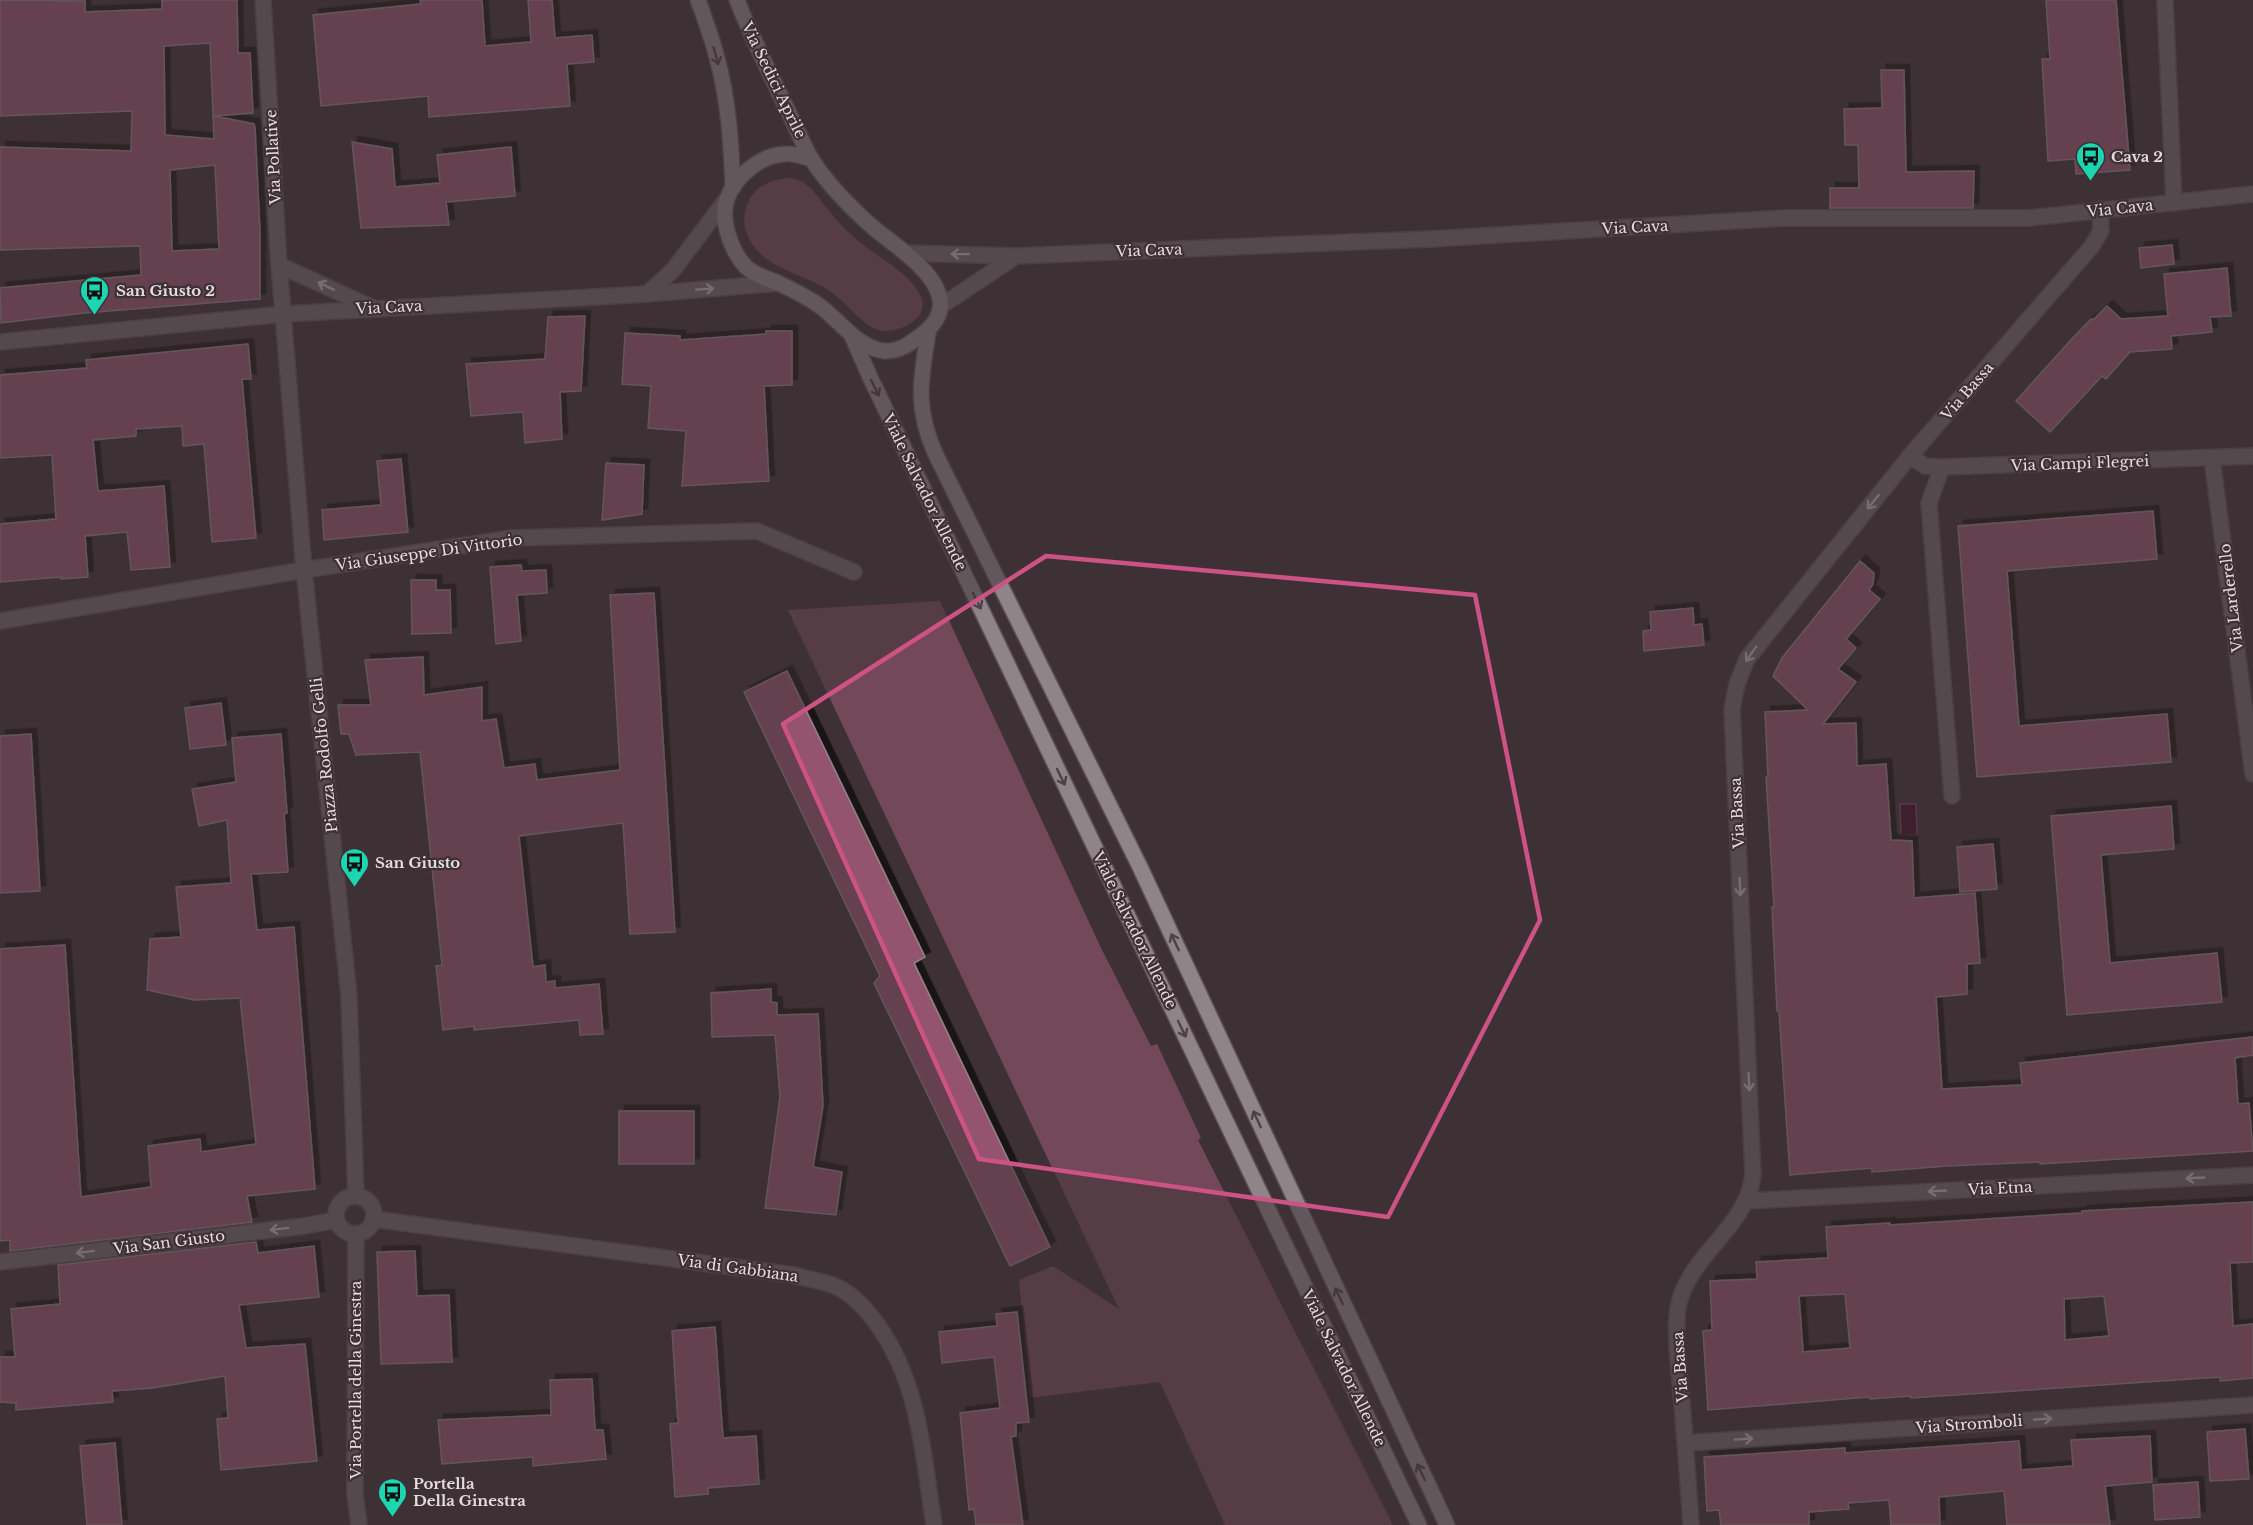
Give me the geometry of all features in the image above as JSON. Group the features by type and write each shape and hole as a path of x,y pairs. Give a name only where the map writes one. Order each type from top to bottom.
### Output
{"main road":[{"path":"698,0 718,58 730,124 730,194 726,222 729,239 747,268 817,304 851,334 873,348 890,351 901,348 929,328 938,316 941,306"},
{"name":"Via Sedici Aprile","path":"736,0 750,34 812,159 861,217 926,272 939,295 941,306"},
{"path":"730,194 741,176 755,165 768,159 784,154 812,159"},
{"name":"Viale Salvador Allende","path":"929,328 920,399 922,415 935,453 1140,867 1447,1525"},
{"name":"Viale Salvador Allende","path":"851,334 1419,1525"}],"street":[{"name":"Via Pollative","path":"263,0 284,314"},
{"path":"2166,0 2174,203"},
{"path":"646,294 673,270 730,194"},
{"name":"Via Cava","path":"905,253 1016,256 1431,239 1784,218 2029,218 2253,194"},
{"name":"Via Bassa","path":"1691,1525 1677,1332 1680,1297 1694,1270 1740,1214 1753,1175 1732,709 1737,684 1747,659 1910,456 2092,246 2101,231 2100,209"},
{"path":"941,306 1016,256"},
{"path":"279,265 374,308"},
{"name":"Via Cava","path":"0,342 284,314 646,294 779,284"},
{"name":"Piazza Rodolfo Gelli","path":"284,314 304,570 349,996 356,1196"},
{"name":"Via Campi Flegrei","path":"1910,456 1925,466 1942,467 2253,456"},
{"name":"Via Larderello","path":"2212,458 2253,774"},
{"path":"1942,467 1929,503 1952,796"},
{"name":"Via Giuseppe Di Vittorio","path":"0,621 513,538 757,531 854,572"},
{"name":"Via Etna","path":"1746,1201 2253,1175"},
{"path":"356,1196 369,1202 373,1209 373,1218 369,1228 356,1234 342,1229 337,1220 339,1205 349,1197 356,1196"},
{"name":"Via di Gabbiana","path":"373,1218 793,1275 837,1287 865,1307 888,1339 903,1368 916,1412 934,1525"},
{"name":"Via San Giusto","path":"0,1262 304,1226 337,1220"},
{"name":"Via Portella della Ginestra","path":"356,1234 355,1494 359,1525"},
{"name":"Via Stromboli","path":"1685,1443 2253,1405"}],"highlighted area":[{"path":"1046,556 1475,595 1540,920 1388,1217 979,1159 783,724"}],"shaded area":[{"path":"791,178 809,186 849,232 864,246 900,271 913,285 922,300 923,307 912,323 892,330 883,331 873,328 828,290 781,267 760,253 746,231 744,216 747,204 761,186 772,181"},
{"path":"940,601 1101,948 1151,1046 1157,1044 1201,1138 1198,1140 1393,1525 1225,1525 1160,1382 1030,1398 1019,1280 1053,1266 1119,1309 788,610"},
{"path":"1900,804 1916,804 1917,835 1901,835"}],"building":[{"path":"0,0 85,1 85,12 162,9 162,0 237,0 238,53 250,53 253,113 214,116 254,124 260,233 260,299 84,313 1,323 0,288 141,275 140,246 0,250 0,147 131,151 132,111 0,116","holes":["210,43 214,139 165,135 164,46","215,165 219,249 172,251 170,170"]},
{"path":"420,0 482,0 485,46 531,42 528,0 552,0 555,38 592,35 594,62 567,64 570,106 429,117 428,96 321,106 313,15 421,4"},
{"path":"2046,0 2116,0 2130,170 2076,174 2075,159 2048,161 2042,59 2050,59"},
{"path":"1881,70 1904,70 1906,172 1974,171 1973,208 1830,208 1830,188 1859,188 1858,145 1845,145 1844,109 1882,108"},
{"path":"352,142 392,149 395,187 440,183 437,155 511,147 515,196 446,202 449,225 361,228"},
{"path":"2172,245 2174,264 2141,268 2139,248"},
{"path":"2227,268 2231,316 2210,317 2212,332 2171,336 2172,349 2130,352 2106,379 2102,376 2050,432 2016,401 2091,319 2094,319 2107,306 2121,319 2168,316 2164,274"},
{"path":"585,316 581,391 560,392 562,439 525,443 523,412 471,416 466,364 545,359 548,317"},
{"path":"766,331 792,331 792,385 764,386 769,481 682,486 686,431 648,428 651,386 622,384 625,333 680,336 680,340 766,334"},
{"path":"248,344 251,379 242,379 256,538 212,542 204,444 183,446 182,426 136,429 136,436 93,440 98,491 164,486 170,567 131,570 127,532 85,536 88,577 0,582 0,524 56,519 52,455 0,458 0,375 87,368 86,360"},
{"path":"401,459 408,532 324,540 322,510 381,505 377,461"},
{"path":"606,463 644,465 642,514 602,520"},
{"path":"2153,511 2157,559 2007,571 2019,726 2167,714 2171,762 1977,777 1958,526"},
{"path":"1860,561 1874,573 1873,584 1869,590 1880,599 1846,639 1856,648 1838,669 1856,682 1823,724 1856,723 1857,766 1886,764 1891,840 1912,841 1914,898 1975,893 1980,963 1967,964 1967,994 1936,997 1942,1089 2022,1085 2020,1063 2253,1037 2253,1055 2235,1058 2238,1104 2249,1103 2253,1151 2040,1164 2040,1162 1947,1166 1872,1172 1872,1168 1790,1175 1779,1011 1777,1011 1765,712 1808,710 1773,676 1782,658"},
{"path":"521,565 522,571 546,570 547,593 517,595 521,641 496,644 490,567"},
{"path":"411,580 436,580 436,590 450,590 451,633 412,634"},
{"path":"654,593 675,932 630,934 623,823 519,836 533,967 545,965 546,982 555,981 555,988 599,984 603,1034 580,1035 579,1020 474,1030 474,1026 443,1030 436,966 442,965 420,752 356,755 349,734 341,734 338,705 371,705 365,660 423,657 424,695 482,687 482,721 496,719 504,768 535,764 537,780 620,770 610,595"},
{"path":"1693,608 1694,625 1702,624 1704,645 1644,651 1643,631 1651,630 1650,612"},
{"path":"787,671 925,957 914,963 1050,1247 1010,1266 874,983 880,976 744,692"},
{"path":"221,703 226,745 190,749 185,708"},
{"path":"31,734 40,891 0,893 0,736"},
{"path":"281,734 287,813 284,814 288,872 251,874 257,930 294,927 315,1189 247,1196 252,1222 10,1251 10,1240 0,1241 0,949 65,945 81,1197 151,1187 148,1146 200,1139 201,1152 256,1144 240,998 194,1000 147,990 150,939 181,937 176,887 231,883 227,820 199,826 192,789 236,782 232,738"},
{"path":"2171,806 2174,849 2101,855 2110,963 2217,953 2222,1002 2067,1015 2051,816"},
{"path":"1993,844 1997,889 1960,892 1957,847"},
{"path":"771,989 771,1002 777,1003 777,1015 818,1014 823,1106 813,1167 842,1172 836,1215 765,1208 780,1096 775,1035 712,1037 711,993"},
{"path":"619,1111 694,1111 694,1164 619,1164"},
{"path":"2253,1202 2253,1262 2230,1263 2233,1326 2253,1324 2253,1378 2220,1381 2220,1377 1911,1398 1911,1396 1870,1399 1869,1397 1708,1410 1703,1331 1712,1330 1710,1281 1757,1279 1756,1262 1828,1258 1826,1227 2082,1213 2082,1211","holes":["1845,1294 1850,1348 1803,1352 1799,1296","2104,1296 2109,1336 2065,1340 2064,1299"]},
{"path":"256,1242 258,1253 314,1246 319,1297 239,1305 246,1348 305,1344 317,1461 221,1470 217,1419 228,1418 225,1376 153,1388 112,1391 113,1402 16,1410 16,1403 0,1402 0,1357 15,1357 11,1309 60,1304 58,1265"},
{"path":"415,1251 417,1296 449,1295 452,1362 381,1364 377,1252"},
{"path":"1017,1312 1029,1422 1016,1423 1016,1436 1011,1437 1023,1525 976,1525 974,1509 969,1510 960,1413 1000,1408 994,1357 942,1363 939,1332 997,1326 996,1314"},
{"path":"715,1327 723,1438 756,1436 759,1484 708,1488 708,1494 675,1497 670,1424 678,1423 672,1331"},
{"path":"592,1379 595,1430 603,1430 606,1459 533,1466 533,1457 442,1464 438,1420 551,1415 550,1380"},
{"path":"2245,1429 2249,1479 2210,1481 2207,1432"},
{"path":"2150,1436 2152,1482 2105,1486 2110,1525 2007,1525 2004,1491 1939,1497 1940,1525 1891,1525 1889,1500 1848,1503 1849,1509 1809,1512 1809,1525 1721,1525 1719,1510 1707,1511 1704,1457 1845,1448 1845,1453 2019,1441 2021,1470 2073,1466 2071,1440"},
{"path":"115,1443 122,1525 87,1525 80,1446"},
{"path":"2198,1482 2200,1517 2155,1520 2153,1485"}],"place":[{"name":"Cava 2","path":"2090,182"},
{"name":"San Giusto 2","path":"95,316"},
{"name":"San Giusto","path":"354,888"},
{"name":"Portella Della Ginestra","path":"392,1518"}]}
